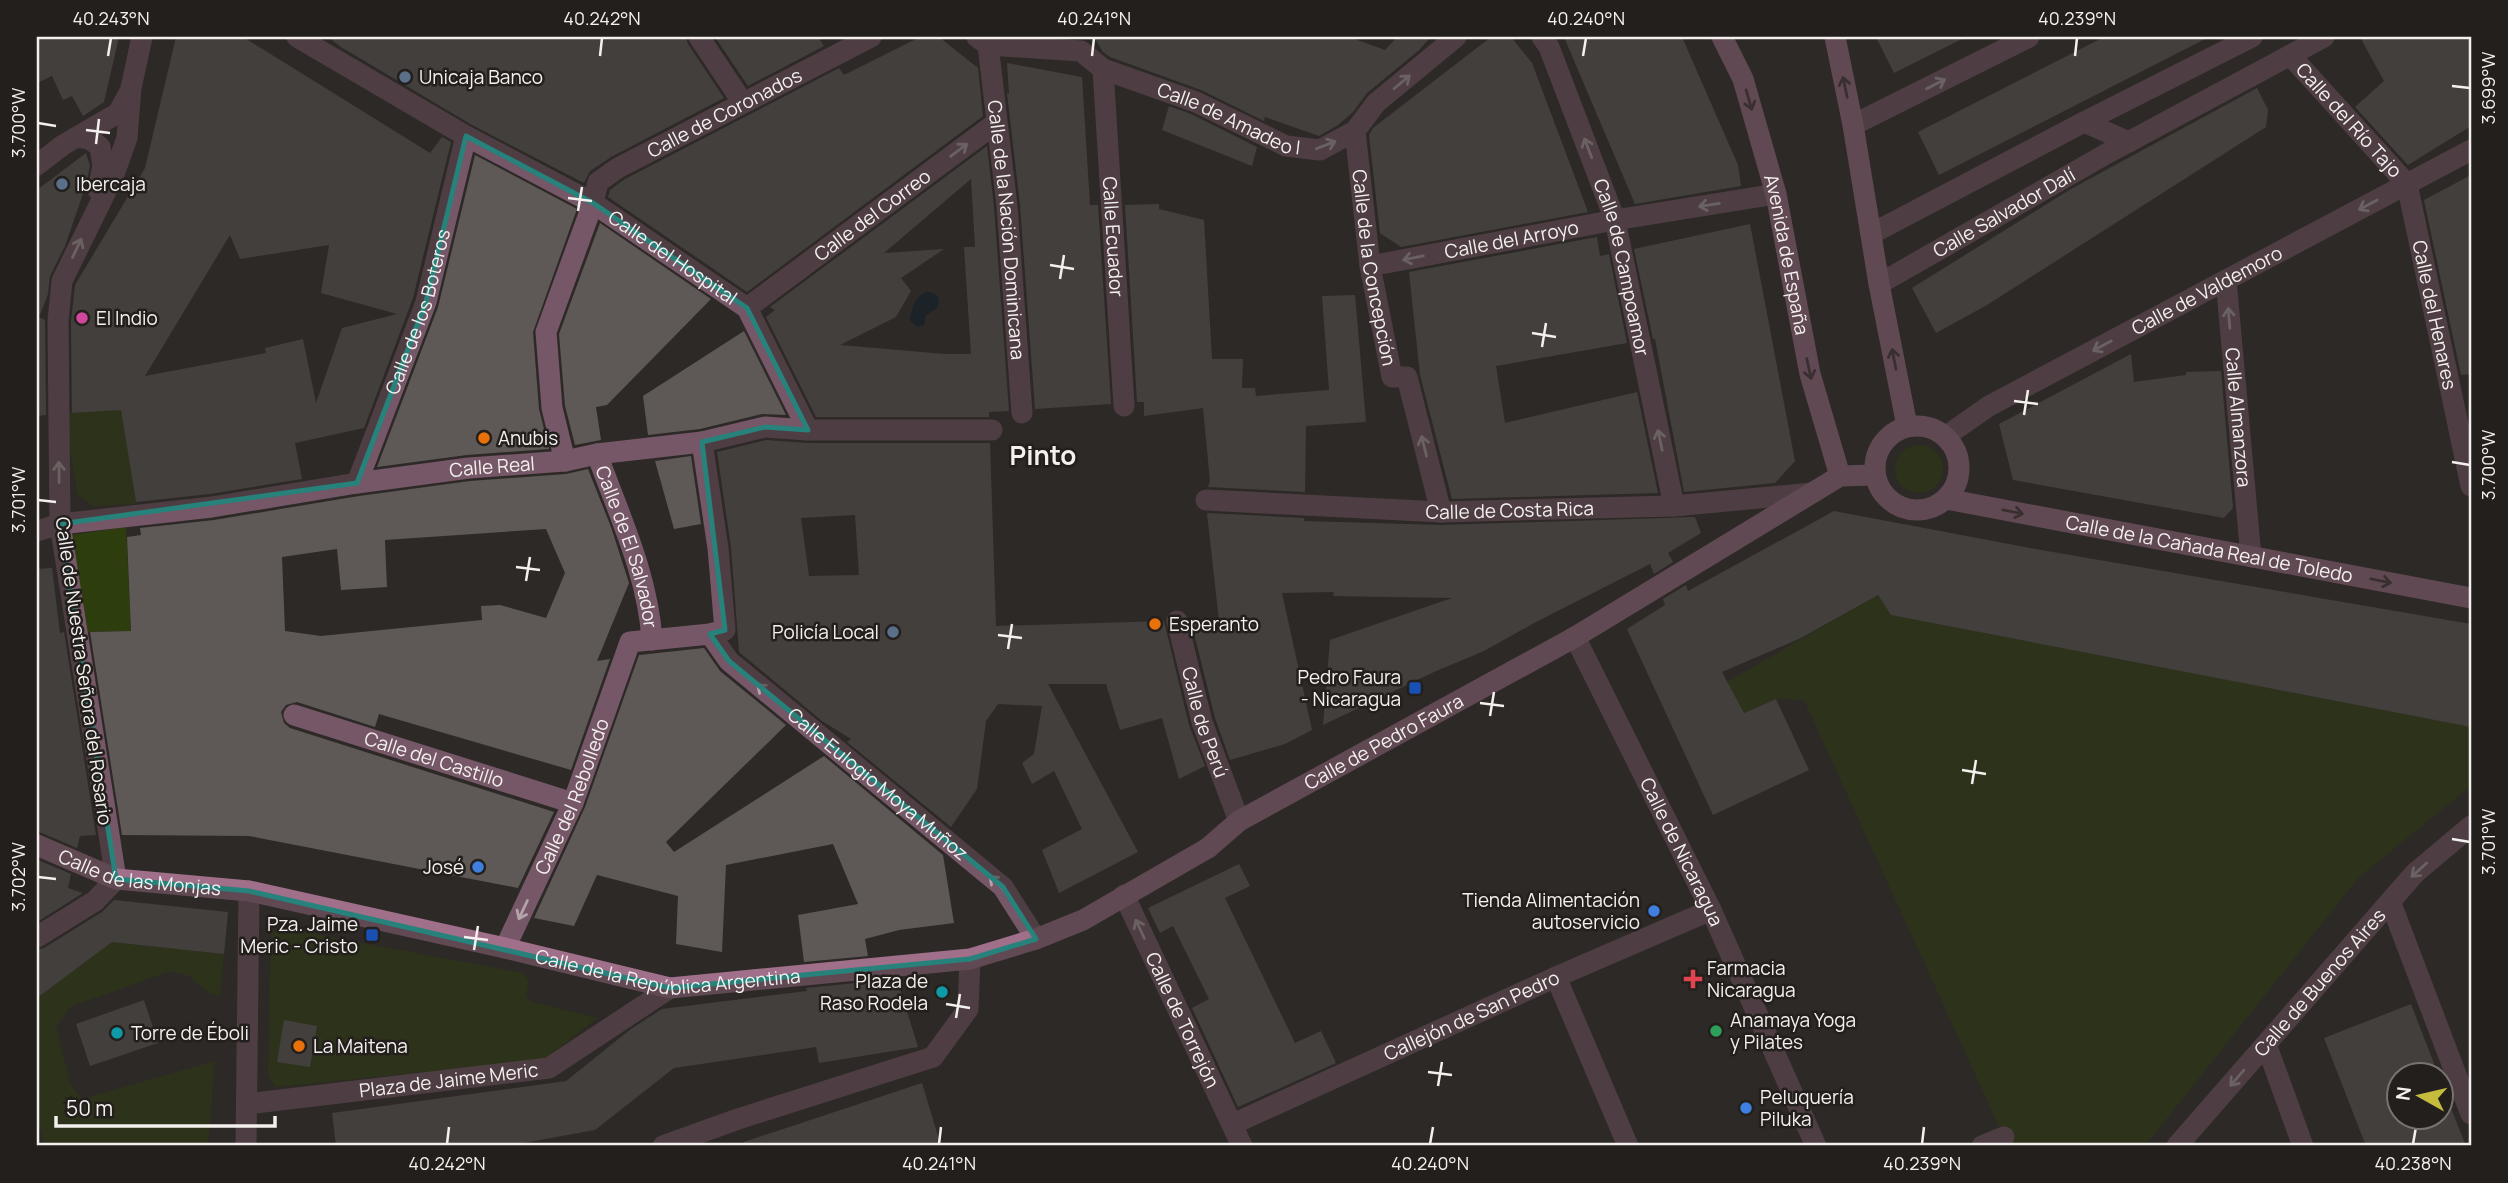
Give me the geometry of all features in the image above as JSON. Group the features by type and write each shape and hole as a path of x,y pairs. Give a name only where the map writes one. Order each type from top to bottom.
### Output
{"street":[{"name":"Calle de Nuestra Señora del Rosario","path":"116,879 60,524 58,334 62,281 113,177 127,138 131,88 142,37"},
{"name":"Calle del Hospital","path":"297,37 466,136 593,203 747,308 808,430"},
{"path":"699,37 743,103"},
{"path":"1355,131 1376,103 1457,37"},
{"name":"Calle de Campoamor","path":"1542,37 1549,47 1615,220 1674,506"},
{"name":"Avenida de España","path":"1722,37 1743,79 1776,194 1810,374 1840,476"},
{"path":"1835,37 1907,426"},
{"path":"1853,125 2029,37"},
{"name":"Calle Salvador Dalí","path":"1871,234 2252,37"},
{"name":"Calle Salvador Dalí","path":"1879,284 2129,142 2323,37"},
{"name":"Calle de Coronados","path":"565,461 552,408 546,332 593,203 598,181 858,40"},
{"path":"983,41 1082,44"},
{"name":"Calle de la Nación Dominicana","path":"983,41 1007,206 1022,413"},
{"name":"Calle de Amadeo I","path":"1082,44 1103,69 1196,102 1286,146 1320,150 1355,131"},
{"name":"Calle del Río Tajo","path":"2290,55 2407,184"},
{"name":"Calle Ecuador","path":"1103,69 1124,406"},
{"path":"37,165 118,113 131,88"},
{"path":"2084,122 2129,142"},
{"name":"Calle del Correo","path":"747,308 996,123"},
{"name":"Calle de la Concepción","path":"1355,131 1370,266 1392,377 1407,377 1441,512"},
{"name":"Calle de los Boteros","path":"357,483 426,302 466,136"},
{"name":"Calle de Nuestra Señora del Rosario","path":"77,137 90,139 100,147 103,166 93,216"},
{"name":"Calle de Valdemoro","path":"1946,436 1989,406 2471,149"},
{"name":"Calle del Henares","path":"2407,184 2471,486"},
{"name":"Calle del Arroyo","path":"1370,266 1615,220 1776,194"},
{"name":"Calle Almanzora","path":"2226,280 2251,557"},
{"path":"1907,426 1931,428 1946,436 1955,449 1959,473 1955,488 1946,499 1927,510 1913,511 1896,506 1885,497 1874,475 1874,460 1882,443 1892,433 1907,426"},
{"name":"Calle Real","path":"37,531 60,524 212,507 469,468 565,461 597,454 702,442 765,427 808,430 992,430"},
{"path":"652,640 718,632 718,548 702,442"},
{"name":"Calle de El Salvador","path":"597,454 644,580 652,640"},
{"path":"1840,476 1874,475"},
{"name":"Calle de Pedro Faura","path":"1036,939 1083,919 1208,848 1239,821 1575,637 1840,476"},
{"name":"Calle de Costa Rica","path":"1206,500 1441,512 1674,506 1812,493"},
{"name":"Calle de la Cañada Real de Toledo","path":"1946,499 2471,598"},
{"name":"Calle de Perú","path":"1177,621 1202,722 1239,821"},
{"name":"Calle Eulogio Moya Muñoz","path":"718,632 729,661 1003,887 1036,939"},
{"name":"Calle de Nicaragua","path":"1575,637 1712,910 1816,1146"},
{"name":"Calle del Rebolledo","path":"505,948 573,803 630,642 652,640"},
{"name":"Calle del Castillo","path":"294,715 573,803"},
{"name":"Calle de Buenos Aires","path":"2178,1146 2415,873 2471,826"},
{"name":"Calle de las Monjas","path":"37,845 116,879 248,891"},
{"path":"37,937 95,901 116,879"},
{"path":"246,1146 248,891 505,948"},
{"name":"Calle de Torrejón","path":"1124,895 1242,1146"},
{"path":"2390,901 2471,1114"},
{"name":"Callejón de San Pedro","path":"1233,1125 1556,977 1712,910"},
{"name":"Calle de la República Argentina","path":"505,948 670,988 970,959 1036,939"},
{"path":"663,1146 738,1119 933,1057 968,1009 970,959"},
{"path":"1556,977 1628,1146"},
{"name":"Plaza de Jaime Meric","path":"247,1104 549,1068 670,988"},
{"path":"2266,1044 2303,1146"},
{"path":"1982,1146 2004,1137"}],"highlighted area":[{"path":"466,136 593,203 747,308 808,430 765,427 702,442 725,630 710,634 729,661 1003,887 1036,939 970,959 670,988 249,891 116,879 60,524 357,483 426,302"}],"green space":[{"path":"121,409 136,504 93,506 77,494 65,414"},
{"path":"1919,445 1936,452 1943,469 1936,486 1919,493 1902,486 1895,469 1902,452"},
{"path":"126,527 131,631 82,632 72,535"},
{"path":"1878,595 1891,615 2471,727 2471,786 2359,877 2145,1146 2008,1146 1804,700 1776,699 1744,713 1727,682"},
{"path":"283,928 523,973 529,981 526,996 532,1002 597,1018 544,1060 276,1087 268,1076 271,933"},
{"path":"112,942 224,954 220,996 209,993 189,976 170,971 70,1007 56,1028 71,1085 82,1099 215,1061 208,1146 45,1146 40,1128 37,1129 37,998"}],"water":[{"path":"926,292 934,293 939,303 936,309 926,315 924,325 917,327 910,320 911,311 916,300"}],"building":[{"path":"37,37 119,37 104,102 83,116 72,96 63,100 52,76 37,83"},
{"path":"176,37 243,37 430,153 442,137 451,142 413,298 364,428 295,443 302,479 210,494 136,502 121,410 72,413 71,322 75,285 145,168","holes":["230,235 240,259 329,245 321,293 397,314 342,328 316,403 303,339 265,348 266,353 145,376"]},
{"path":"328,37 686,37 724,98 611,157 590,171 584,183 472,125"},
{"path":"715,37 818,37 824,46 748,86"},
{"path":"920,37 939,37 978,68 983,116 747,292 608,197 610,190 625,179 839,68 844,75"},
{"path":"1094,37 1349,37 1385,50 1397,37 1431,37 1367,93 1353,112 1319,136 1265,117 1264,121 1201,90 1110,57 1103,52"},
{"path":"1491,37 1511,37 1532,63 1588,212 1401,247 1380,233 1369,135 1373,128"},
{"path":"1564,37 1682,37 1738,165 1741,186 1635,204"},
{"path":"1876,37 1966,37 1894,73"},
{"path":"2104,37 2209,37 1939,175 1918,132"},
{"path":"2360,37 2471,37 2471,126 2408,165 2355,107 2384,81"},
{"path":"1007,63 1082,77 1090,205 1098,205 1111,404 1035,409 1020,205 1007,93 1009,94"},
{"path":"2257,88 2268,110 2266,127 1987,305 1936,333 1912,288 2071,189"},
{"path":"1169,106 1257,147 1252,166 1162,130"},
{"path":"987,146 1009,411 989,412 989,417 816,417 766,317 775,310 770,307","holes":["971,179 975,247 964,247 971,354 840,345 896,317 911,291 901,278 944,249 884,253"]},
{"path":"86,153 90,166 85,188 65,246 50,276 48,294 40,315 37,314 37,190"},
{"path":"475,155 577,209 533,332 539,409 549,449 467,455 377,467 438,307"},
{"path":"2471,175 2471,374 2461,375 2424,200"},
{"path":"1159,204 1159,209 1204,220 1212,359 1243,359 1242,388 1255,388 1256,396 1329,390 1322,296 1355,295 1366,422 1306,426 1305,492 1208,487 1210,481 1203,408 1144,416 1144,402 1137,402 1125,205"},
{"path":"600,223 711,299 607,405 596,407 601,440 575,445 565,406 559,334"},
{"path":"1750,224 1795,461 1775,483 1684,492 1655,339 1634,249"},
{"path":"1597,237 1600,256 1609,254 1627,343 1496,366 1505,423 1637,392 1658,493 1452,499 1420,375 1409,272"},
{"path":"37,316 45,320 46,415 37,416"},
{"path":"744,331 786,415 762,414 700,429 648,435 643,396"},
{"path":"2131,354 2134,382 2186,375 2186,372 2221,371 2233,508 2224,518 2013,480 1999,424"},
{"path":"766,440 808,443 990,443 996,626 1164,621 1189,725 1205,766 1179,779 1162,718 1120,730 1106,684 1048,684 1138,852 1059,893 1042,850 1082,829 1054,771 1032,784 1022,763 1034,754 1042,706 998,704 986,721 977,789 951,827 847,742 851,739 822,721 739,652 731,547 717,452","holes":["855,515 859,575 809,576 801,518"]},
{"path":"691,456 701,524 674,529 655,461"},
{"path":"588,469 629,583 597,661 610,659 571,770 379,714 375,727 297,702 286,705 281,712 284,723 290,728 554,812 518,888 249,836 122,835 90,632 131,631 127,537 141,535 140,528 214,520 359,496 470,481 566,474","holes":["546,529 565,573 546,618 500,605 481,606 482,620 321,636 285,631 282,557 337,549 341,590 387,587 385,540"]},
{"path":"1834,511 2041,550 2471,624 2471,727 1891,615 1878,595 1801,638 1722,672 1744,713 1776,699 1809,770 1713,815 1627,629 1665,605 1663,599 1686,585 1688,591"},
{"path":"1207,513 1304,518 1304,521 1441,525 1695,517 1701,533 1668,553 1673,562 1654,574 1650,564 1484,651 1323,725 1330,640 1452,598 1333,596 1334,592 1282,593 1312,730 1285,744 1230,760 1215,718 1191,621 1219,621"},
{"path":"52,568 60,633 64,632 96,835 80,836 77,848 37,831 37,569"},
{"path":"704,648 720,671 786,725 666,842 674,852 824,756 943,855 954,923 899,930 865,939 868,956 804,962 798,915 858,904 833,844 726,865 722,952 676,944 678,896 597,875 574,926 534,918 585,807 639,655"},
{"path":"38,860 71,874 68,888 83,893 37,922"},
{"path":"1239,864 1250,886 1225,898 1295,1043 1321,1031 1336,1063 1238,1107 1192,1008 1209,999 1173,926 1160,933 1148,908"},
{"path":"114,900 228,912 224,954 112,942 37,998 37,950 102,912"},
{"path":"897,979 918,1047 819,1063 816,1047 674,1068 595,1130 506,1146 336,1146 332,1113 566,1081 631,1029 662,1009 807,991 806,988"},
{"name":"Torre de Éboli","path":"144,1000 158,1043 90,1066 76,1024"},
{"path":"2411,1004 2433,1060 2386,1060 2386,1130 2456,1130 2456,1121 2466,1146 2366,1146 2324,1038"},
{"path":"284,1020 317,1026 310,1067 277,1062"},
{"path":"922,1083 941,1146 744,1146 744,1142"}],"place":[{"name":"Unicaja Banco","path":"405,77"},
{"name":"Ibercaja","path":"62,184"},
{"name":"El Indio","path":"82,318"},
{"name":"Anubis","path":"484,438"},
{"name":"Esperanto","path":"1155,624"},
{"name":"Policía Local","path":"893,632"},
{"name":"Pedro Faura - Nicaragua","path":"1415,688"},
{"name":"José","path":"478,867"},
{"name":"Tienda Alimentación autoservicio","path":"1654,911"},
{"name":"Pza. Jaime Meric - Cristo","path":"372,935"},
{"name":"Farmacia Nicaragua","path":"1693,979"},
{"name":"Plaza de Raso Rodela","path":"942,992"},
{"name":"Anamaya Yoga y Pilates","path":"1716,1031"},
{"name":"Torre de Éboli","path":"117,1033"},
{"name":"La Maitena","path":"299,1046"},
{"name":"Peluquería Piluka","path":"1746,1108"}],"district":[{"name":"Pinto","path":"1043,455"}]}
